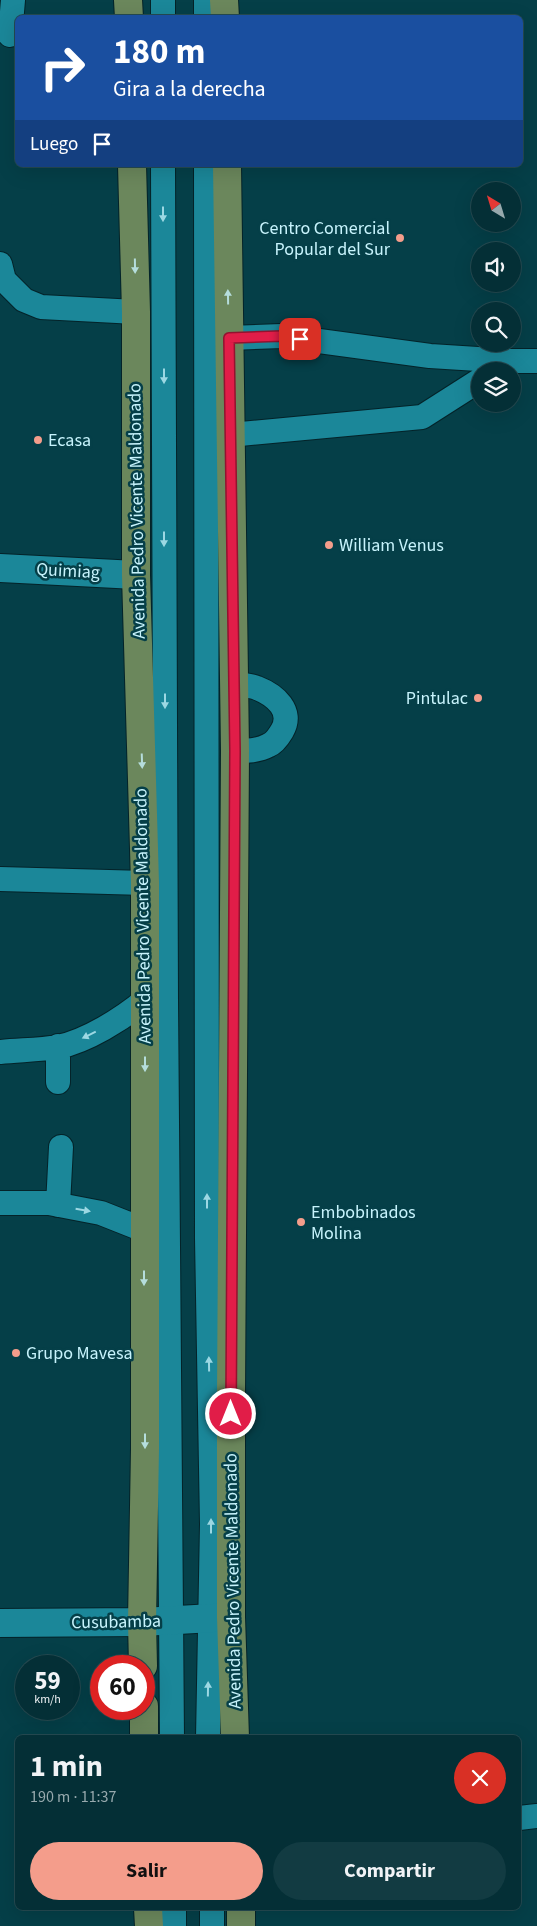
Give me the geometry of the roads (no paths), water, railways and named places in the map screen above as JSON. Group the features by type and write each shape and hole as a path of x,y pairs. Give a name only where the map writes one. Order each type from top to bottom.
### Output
{"main road":[{"path":"128,0 129,15"},
{"path":"224,0 225,15"},
{"name":"Avenida Pedro Vicente Maldonado","path":"132,167 136,312 136,575 145,883 145,1449 143,1655"},
{"name":"Avenida Pedro Vicente Maldonado","path":"227,167 235,751 220,1618 235,1735"},
{"path":"144,1720 144,1735"},
{"path":"148,1910 149,1926"},
{"path":"241,1910 241,1926"}],"street":[{"name":"Quimiag","path":"0,568 136,575"},
{"name":"Cusubamba","path":"0,1623 142,1622 220,1618"}],"lane":[{"path":"9,35 12,0"},
{"path":"163,0 163,15"},
{"path":"206,0 206,15"},
{"path":"163,167 166,1059 172,1735"},
{"path":"206,167 207,1240 212,1524 220,1618 208,1735"},
{"path":"0,264 4,280 24,300 41,308 136,312"},
{"path":"229,338 282,336 473,362"},
{"path":"521,363 537,361"},
{"path":"230,435 422,417 471,386"},
{"path":"234,683 256,687 278,700 285,709 286,717 286,725 271,744 256,751 235,751"},
{"path":"0,879 145,883"},
{"path":"0,1052 71,1043 122,1018 145,1000"},
{"path":"58,1046 58,1082"},
{"path":"58,1205 61,1147"},
{"path":"0,1203 50,1203 101,1213 144,1230"},
{"path":"521,1818 537,1816"},
{"path":"174,1910 174,1926"},
{"path":"212,1910 212,1926"}],"place":[{"name":"Centro Comercial Popular del Sur","path":"400,238"},
{"name":"Ecasa","path":"38,440"},
{"name":"William Venus","path":"329,545"},
{"name":"Pintulac","path":"478,698"},
{"name":"Embobinados Molina","path":"301,1222"},
{"name":"Grupo Mavesa","path":"16,1353"}]}
